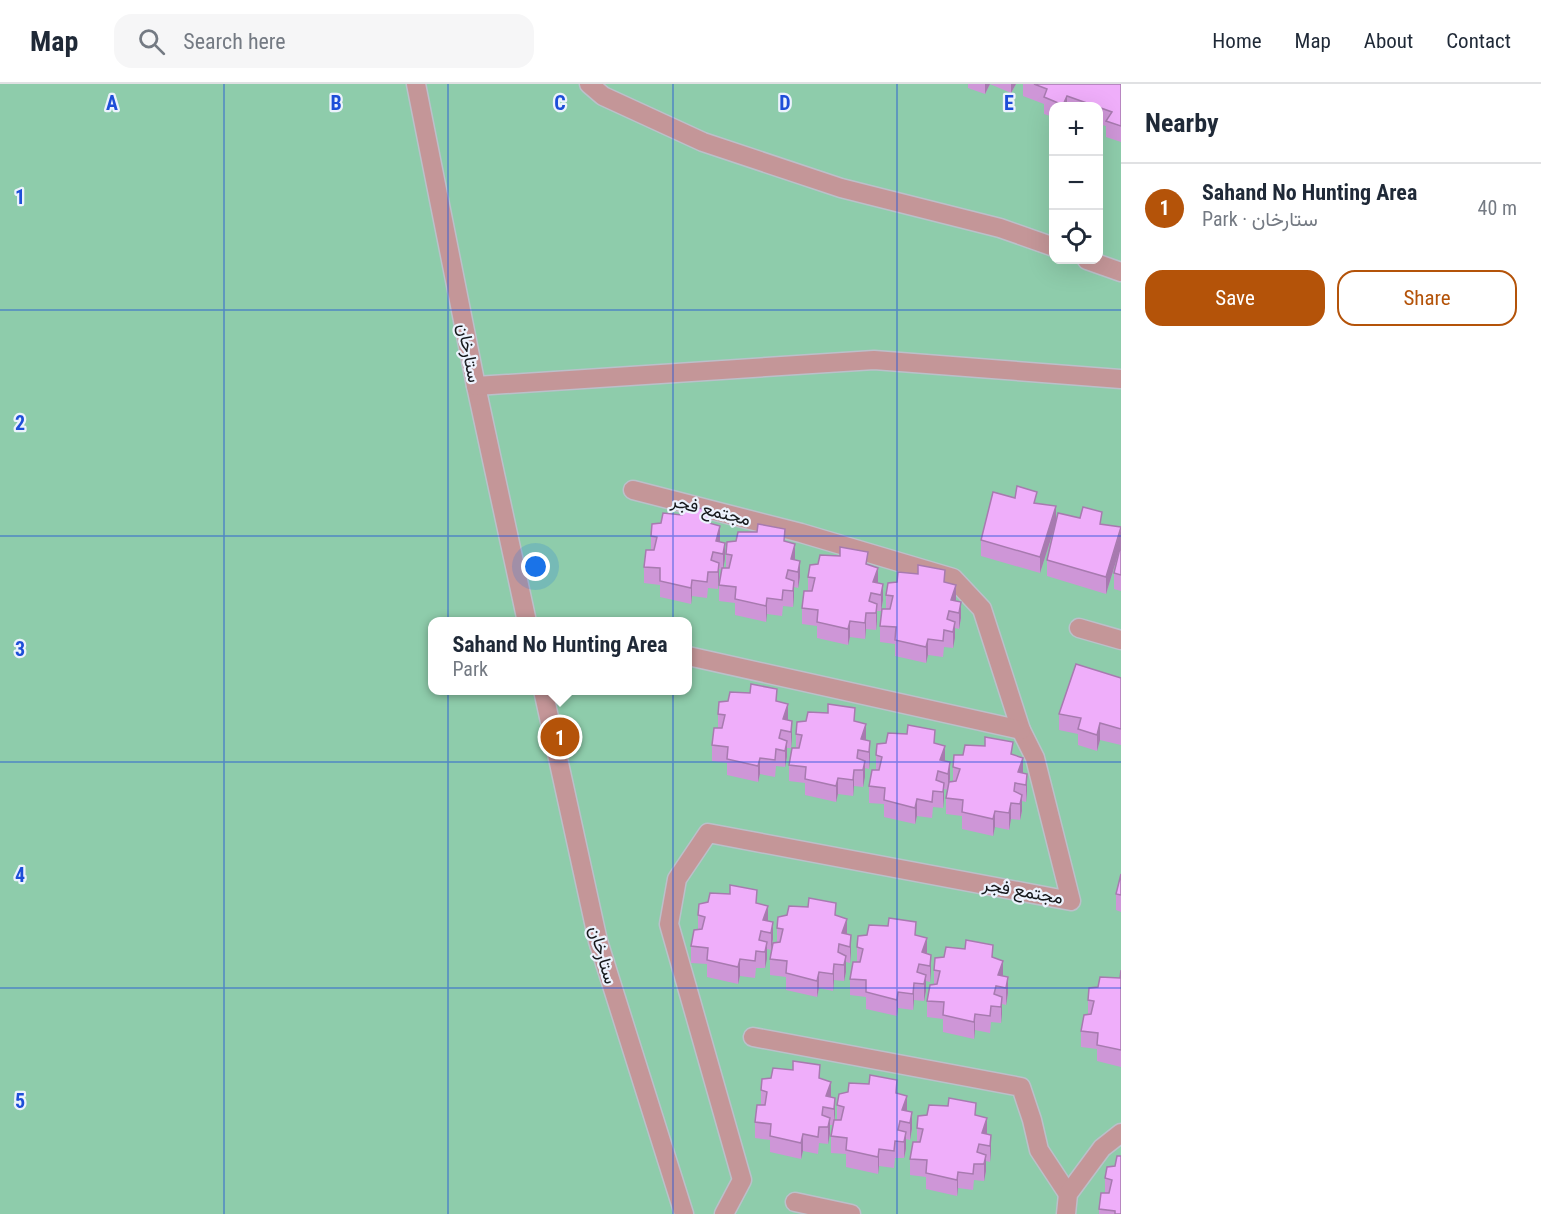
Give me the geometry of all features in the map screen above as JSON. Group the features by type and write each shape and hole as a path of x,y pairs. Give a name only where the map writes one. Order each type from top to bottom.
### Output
{"street":[{"name":"ستارخان","path":"416,84 476,386 526,617"},
{"path":"589,84 603,96 703,142 841,188 1000,228 1049,246"},
{"path":"1098,264 1121,272"},
{"path":"476,386 874,360 1121,379"},
{"name":"مجتمع فجر","path":"633,490 801,533 953,578 982,609 1021,730 1035,758 1071,901 708,833 677,879 669,924 742,1180 724,1214"},
{"path":"1078,628 1121,640"},
{"path":"692,657 1021,730"},
{"name":"ستارخان","path":"544,695 598,941 684,1214"},
{"path":"753,1037 1021,1087 1039,1150 1068,1194"},
{"path":"1066,1214 1068,1194 1102,1148 1121,1133"},
{"path":"795,1202 851,1214"}],"green space":[{"path":"0,84 1121,84 1121,1214 0,1214"}],"building":[{"path":"1034,84 1121,84 1121,126 1106,121 1112,112 1103,109 1103,102 1084,102 1067,96 1064,102 1056,102 1044,97 1047,89"},
{"path":"1017,486 1037,492 1034,503 1056,506 1040,557 981,540 993,492 1015,498"},
{"path":"683,506 710,510 709,523 720,526 716,541 725,543 723,554 713,552 711,560 719,563 718,572 708,572 707,582 692,580 691,588 660,581 660,568 644,567 646,550 654,550 657,537 651,536 652,524 661,523 663,513 682,515"},
{"path":"1083,507 1102,512 1100,524 1121,527 1106,577 1047,560 1058,513 1080,518"},
{"path":"758,524 785,529 784,541 795,544 791,559 800,561 798,572 788,570 786,578 794,581 793,591 783,590 782,600 767,598 766,606 735,599 736,587 719,585 722,568 729,568 732,555 726,554 727,542 736,541 738,532 757,532"},
{"path":"1121,544 1121,575 1114,573"},
{"path":"840,547 868,552 866,564 878,568 873,582 883,584 881,595 871,593 869,601 877,604 876,613 866,613 865,623 850,621 848,629 817,622 818,610 802,608 804,591 812,591 815,578 808,577 810,565 818,564 820,555 840,556"},
{"path":"918,565 945,570 944,582 956,585 951,600 961,602 959,613 949,611 947,619 955,622 953,632 944,630 943,641 928,639 926,647 895,640 896,627 880,626 882,609 890,609 893,596 886,595 888,583 897,582 898,572 918,574"},
{"path":"1076,664 1121,678 1121,729 1100,723 1097,735 1078,729 1081,718 1059,714"},
{"path":"751,684 777,689 776,701 788,704 783,719 792,721 791,732 781,730 779,738 787,741 785,751 776,749 775,760 760,758 758,766 727,759 728,747 712,745 714,728 722,728 725,715 718,714 719,702 728,701 730,692 750,693"},
{"path":"828,704 855,708 854,721 866,724 861,739 870,741 869,752 858,750 857,758 865,761 863,770 854,770 853,780 838,778 836,786 805,779 806,767 789,765 792,748 799,748 802,735 796,734 797,722 806,721 808,712 828,713"},
{"path":"908,725 935,730 934,743 945,746 940,760 950,762 948,774 938,771 936,780 944,783 943,792 933,791 932,802 917,799 915,808 884,800 885,788 869,786 872,770 879,770 882,757 876,755 877,744 886,743 888,733 907,734"},
{"path":"985,737 1013,742 1011,754 1023,758 1018,772 1027,774 1026,785 1015,783 1014,791 1022,795 1020,804 1011,803 1009,813 995,811 993,819 962,812 963,800 946,798 949,782 956,781 960,769 953,767 954,755 963,755 965,745 985,746"},
{"path":"1121,874 1121,895 1116,894"},
{"path":"730,885 757,890 756,903 768,906 763,920 773,922 771,933 761,931 759,940 767,942 765,952 756,951 755,961 740,959 738,967 707,960 708,948 691,946 694,930 702,929 705,917 698,915 699,904 708,902 710,893 730,894"},
{"path":"809,898 836,903 835,915 847,919 842,933 851,935 850,947 839,944 838,952 846,956 844,965 834,964 833,974 819,972 817,981 786,973 787,961 770,959 773,943 780,942 783,929 777,928 778,917 787,915 789,906 808,907"},
{"path":"889,918 916,922 915,935 927,938 922,952 931,955 930,966 919,964 917,972 926,975 924,984 914,983 913,994 898,992 897,1000 866,992 866,980 850,979 853,962 860,962 863,949 857,947 858,936 867,935 869,925 888,926"},
{"path":"966,940 993,945 992,957 1003,961 998,975 1008,977 1006,988 996,986 994,994 1002,997 1001,1007 991,1006 990,1016 975,1014 974,1022 943,1015 944,1002 927,1001 930,985 937,984 940,971 934,970 935,958 944,957 946,947 965,949"},
{"path":"1121,970 1121,1050 1097,1045 1098,1033 1081,1031 1084,1015 1091,1014 1094,1001 1088,1000 1089,988 1098,987 1100,977 1120,978"},
{"path":"793,1061 820,1065 819,1078 831,1082 826,1096 835,1098 834,1109 823,1107 822,1115 830,1118 828,1127 819,1127 818,1137 803,1134 801,1143 770,1136 771,1124 755,1122 757,1105 765,1105 767,1092 761,1090 762,1079 771,1078 773,1068 793,1070"},
{"path":"870,1075 897,1080 896,1093 907,1096 902,1110 912,1112 910,1123 900,1121 898,1130 906,1132 904,1142 895,1141 894,1151 879,1149 878,1157 846,1150 847,1138 831,1136 834,1120 841,1120 844,1107 837,1105 839,1094 848,1092 849,1083 869,1084"},
{"path":"949,1098 976,1103 975,1115 987,1118 982,1133 991,1135 990,1146 979,1144 977,1152 986,1155 984,1164 974,1164 973,1174 958,1172 957,1180 926,1173 927,1160 910,1159 913,1142 920,1142 923,1129 917,1128 918,1116 927,1115 929,1105 948,1106"},
{"path":"1117,1156 1121,1156 1121,1214 1099,1209 1101,1193 1109,1193 1112,1180 1105,1178 1107,1167 1115,1166"}],"place":[{"name":"Sahand No Hunting Area","path":"560,737"}]}
